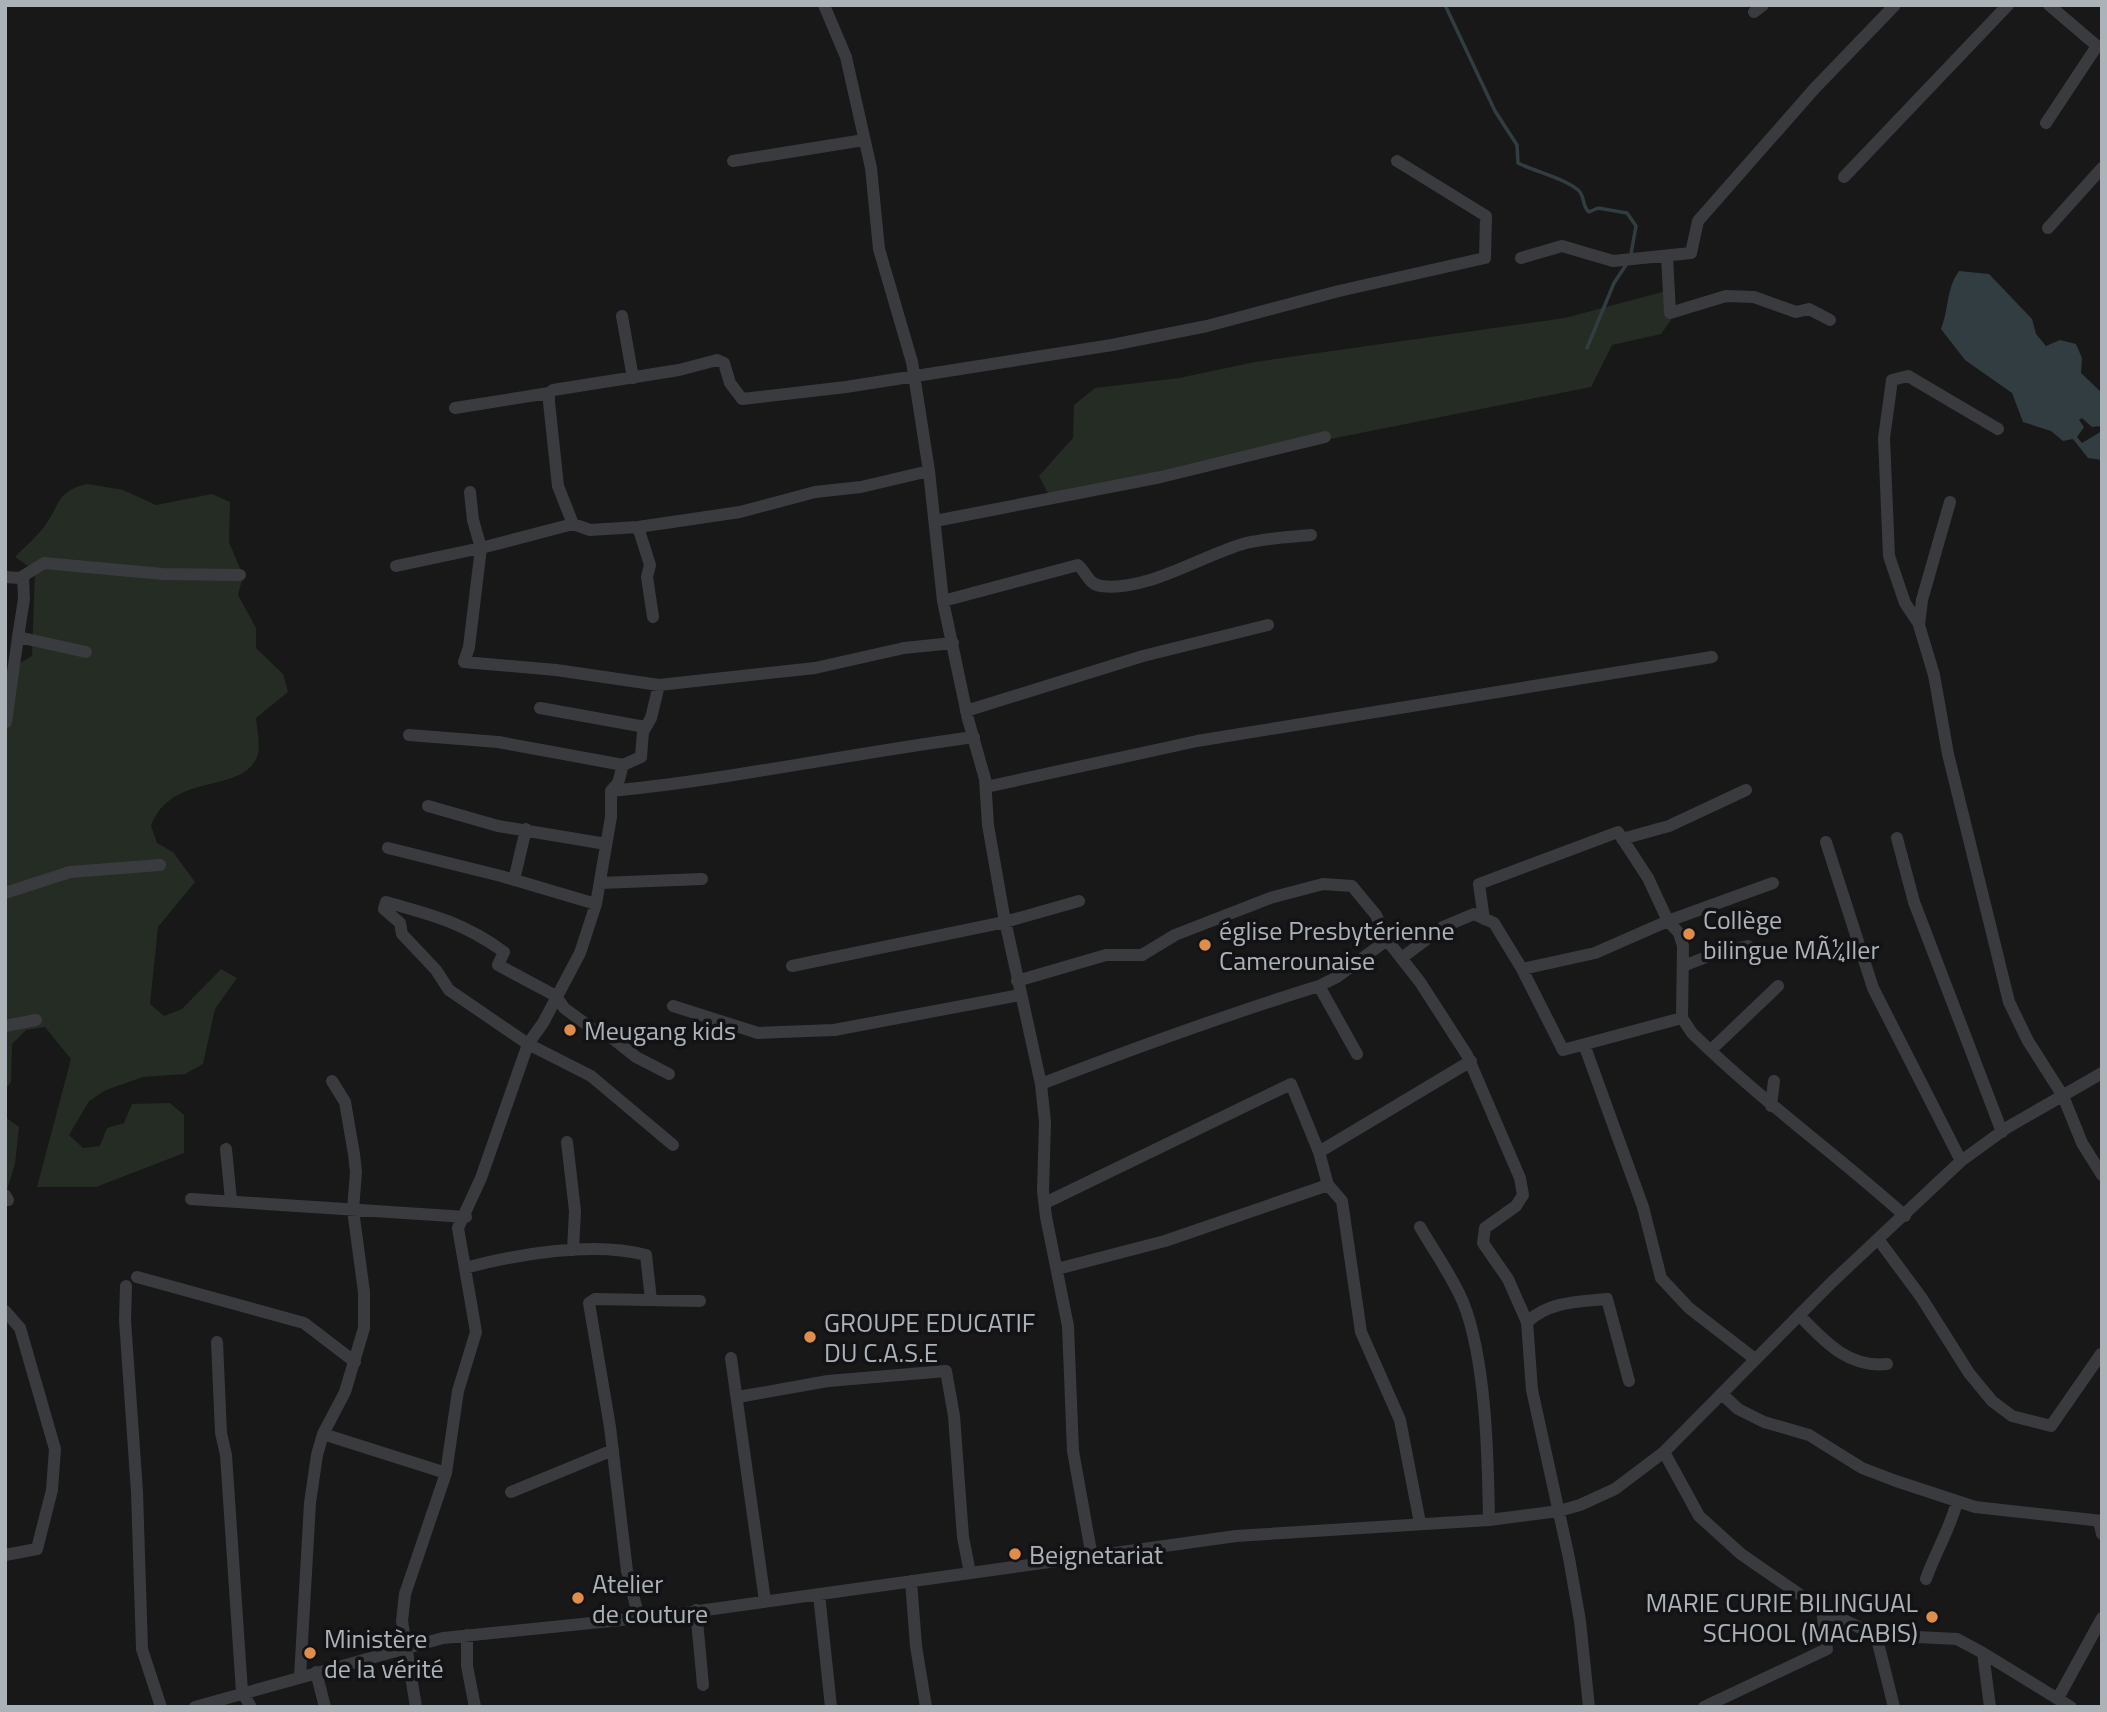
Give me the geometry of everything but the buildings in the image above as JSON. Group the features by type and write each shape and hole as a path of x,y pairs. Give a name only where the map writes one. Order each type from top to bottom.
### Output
{"street":[{"path":"824,5 846,57 864,140 879,249 914,377 929,471 943,601 966,711 986,787 988,825 1005,922 1041,1084 1049,1241 1068,1326 1073,1451 1092,1557"},
{"path":"1521,258 1562,246 1614,261 1691,253 1698,222 1815,88 1895,5"},
{"path":"1844,177 2008,5"},
{"path":"2046,123 2099,47 2049,5"},
{"path":"733,161 864,140"},
{"path":"455,408 633,378 717,360 724,363 737,396 754,400 914,377 1112,345 1207,326 1351,288 1485,258 1486,216 1397,161"},
{"path":"2048,228 2102,168"},
{"path":"1667,256 1670,313 1726,296 1754,297 1796,312 1809,309 1829,320"},
{"path":"622,316 633,378"},
{"path":"1998,429 1908,376 1892,380 1884,438 1889,556 1905,603 1919,625 1934,675 1948,754 2009,1002 2028,1041 2063,1096 2082,1143 2102,1175"},
{"path":"549,393 558,486 573,524"},
{"path":"935,521 1161,477 1325,437"},
{"path":"396,566 481,548 573,524 590,530 638,527 740,512 815,492 861,487 929,471"},
{"path":"470,492 473,520 481,548 469,647 464,662 556,670 659,685 815,668 904,648 953,643"},
{"path":"1919,625 1922,600 1950,502"},
{"path":"638,527 650,565 647,577 653,617"},
{"path":"943,601 1078,565 1090,581 1100,586 1127,584 1161,576 1247,543 1311,535"},
{"path":"5,577 23,576 44,563 163,574 240,575"},
{"path":"6,722 24,598 23,576"},
{"path":"966,711 1143,656 1268,625"},
{"path":"18,637 86,652"},
{"path":"986,787 1198,741 1712,657"},
{"path":"409,735 498,742 623,765 642,757 645,727 659,685"},
{"path":"540,708 645,727"},
{"path":"611,790 697,782 810,761 974,737"},
{"path":"416,1707 402,1621 405,1594 446,1473 458,1391 476,1332 475,1310 458,1228 466,1217 528,1044 580,953 600,883 611,817 611,790 618,783 623,765"},
{"path":"1622,839 1669,827 1746,790"},
{"path":"428,806 498,826 606,844"},
{"path":"514,880 526,829"},
{"path":"1484,919 1479,884 1618,832 1648,878 1668,921 1679,933 1684,946 1682,1018 1711,1050 1771,1106 1816,1139 1905,1216"},
{"path":"1897,838 1914,902 2002,1132"},
{"path":"1826,842 1873,988 1961,1161"},
{"path":"388,848 596,904"},
{"path":"5,893 70,872 160,865"},
{"path":"600,883 702,879"},
{"path":"1522,969 1595,953 1668,921 1773,883"},
{"path":"1017,981 1106,955 1142,955 1175,935 1270,898 1323,884 1344,884 1359,891 1387,940 1403,957 1471,1061 1520,1178 1523,1195 1516,1206 1485,1228 1483,1243 1508,1279 1527,1322 1532,1390 1580,1621 1589,1707"},
{"path":"792,966 1005,922 1079,901"},
{"path":"668,1074 636,1057 606,1033 594,1030 564,1008 556,996 498,965 504,952 461,924 386,902 384,909 400,923 402,934 436,970 447,988 528,1044 590,1076 673,1145"},
{"path":"1403,957 1460,918 1474,914 1494,923 1522,969 1563,1050 1585,1047 1682,1018"},
{"path":"1041,1084 1154,1039 1210,1024 1319,986 1337,977 1387,940"},
{"path":"1684,967 1717,953 1748,946"},
{"path":"1319,986 1357,1054"},
{"path":"1711,1050 1778,986"},
{"path":"673,1006 758,1033 834,1030 1020,995"},
{"path":"5,1026 36,1020"},
{"path":"1585,1047 1643,1207 1661,1278 1689,1308 1755,1359"},
{"path":"1319,1152 1471,1061"},
{"path":"195,1707 405,1648 467,1635 639,1618 1236,1536 1489,1520 1559,1511 1615,1489 1664,1452 1799,1315 1961,1161 2002,1132 2102,1073"},
{"path":"300,1676 310,1503 323,1434 342,1400 364,1328 353,1210 354,1154 345,1102 332,1081"},
{"path":"1771,1106 1774,1081"},
{"path":"1045,1203 1291,1084 1319,1152 1328,1185 1342,1201 1361,1332 1400,1420 1420,1524"},
{"path":"567,1142 575,1211 573,1250"},
{"path":"226,1149 231,1200"},
{"path":"1057,1269 1165,1241 1328,1185"},
{"path":"191,1199 466,1217"},
{"path":"1419,1227 1462,1301 1471,1328 1484,1414 1489,1520"},
{"path":"1878,1239 1921,1297 1969,1373 1992,1401 2012,1416 2051,1426 2101,1353"},
{"path":"465,1268 497,1260 573,1250 628,1250 646,1255 650,1300"},
{"path":"138,1277 303,1323 355,1362"},
{"path":"126,1286 125,1320 137,1492 142,1649 161,1707"},
{"path":"639,1618 622,1535 613,1450 589,1303 595,1298 700,1301"},
{"path":"1527,1322 1537,1313 1556,1304 1607,1299 1629,1381"},
{"path":"5,1311 19,1328 55,1449 52,1490 37,1549 5,1555"},
{"path":"1799,1315 1833,1349 1854,1361 1887,1364"},
{"path":"217,1342 221,1433 226,1455 242,1692 251,1707"},
{"path":"731,1358 738,1397 741,1445 751,1490 765,1601"},
{"path":"738,1397 828,1381 946,1371 954,1416 962,1536 970,1573"},
{"path":"1722,1394 1738,1409 1764,1422 1808,1435 1862,1468 1957,1502 1987,1509 2100,1521 2102,1534"},
{"path":"323,1434 446,1473"},
{"path":"511,1492 613,1450"},
{"path":"1664,1452 1699,1516 1741,1554 1822,1610 1876,1635 1958,1639 2071,1707"},
{"path":"1926,1579 1937,1548 1951,1523 1957,1502"},
{"path":"911,1581 916,1646 926,1707"},
{"path":"819,1594 831,1707"},
{"path":"696,1610 703,1685"},
{"path":"1704,1707 1827,1649 1822,1610"},
{"path":"2059,1698 2102,1618"},
{"path":"467,1635 467,1666 475,1707"},
{"path":"1876,1635 1894,1707"},
{"path":"1983,1653 1990,1707"},
{"path":"316,1672 325,1707"}],"shaded area":[{"path":"1959,271 1989,274 2032,319 2036,334 2046,346 2060,340 2076,344 2082,358 2081,373 2102,393 2102,426 2092,427 2082,418 2079,420 2084,427 2077,437 2082,443 2102,431 2102,460 2088,458 2073,439 2063,441 2051,431 2023,422 2012,393 1965,360 1941,329 1952,285"},
{"path":"1666,291 1671,320 1661,334 1612,345 1591,387 1049,495 1039,476 1073,438 1074,405 1095,388 1179,378 1255,362 1565,318"},
{"path":"87,484 123,490 156,505 212,494 230,502 229,542 243,576 238,595 256,628 256,648 283,674 288,692 256,718 258,753 249,769 174,797 161,809 151,826 157,843 173,852 195,882 158,927 150,1004 164,1016 182,1009 221,969 237,978 215,1009 203,1064 185,1074 143,1077 106,1090 89,1101 69,1135 83,1148 100,1146 107,1128 124,1123 132,1104 170,1103 184,1115 184,1153 96,1187 37,1187 71,1059 45,1027 26,1030 12,1044 11,1082 5,1090 5,672 32,656 35,571 15,557 43,528 65,494"},
{"path":"5,1117 19,1127 15,1164 5,1196"}],"waterway":[{"path":"1445,5 1495,111 1517,145 1518,163 1575,188 1582,195 1589,212 1598,208 1627,213 1636,226 1631,254"},
{"path":"1587,348 1614,283 1626,265"}],"place":[{"name":"Collège bilingue MÃ¼ller","path":"1689,934"},
{"name":"église Presbytérienne Camerounaise","path":"1205,945"},
{"name":"Meugang kids","path":"570,1030"},
{"name":"GROUPE EDUCATIF DU C.A.S.E","path":"810,1337"},
{"name":"Beignetariat","path":"1015,1554"},
{"name":"Atelier de couture","path":"578,1598"},
{"name":"MARIE CURIE BILINGUAL SCHOOL (MACABIS)","path":"1932,1617"},
{"name":"Ministère de la vérité","path":"310,1653"}]}
